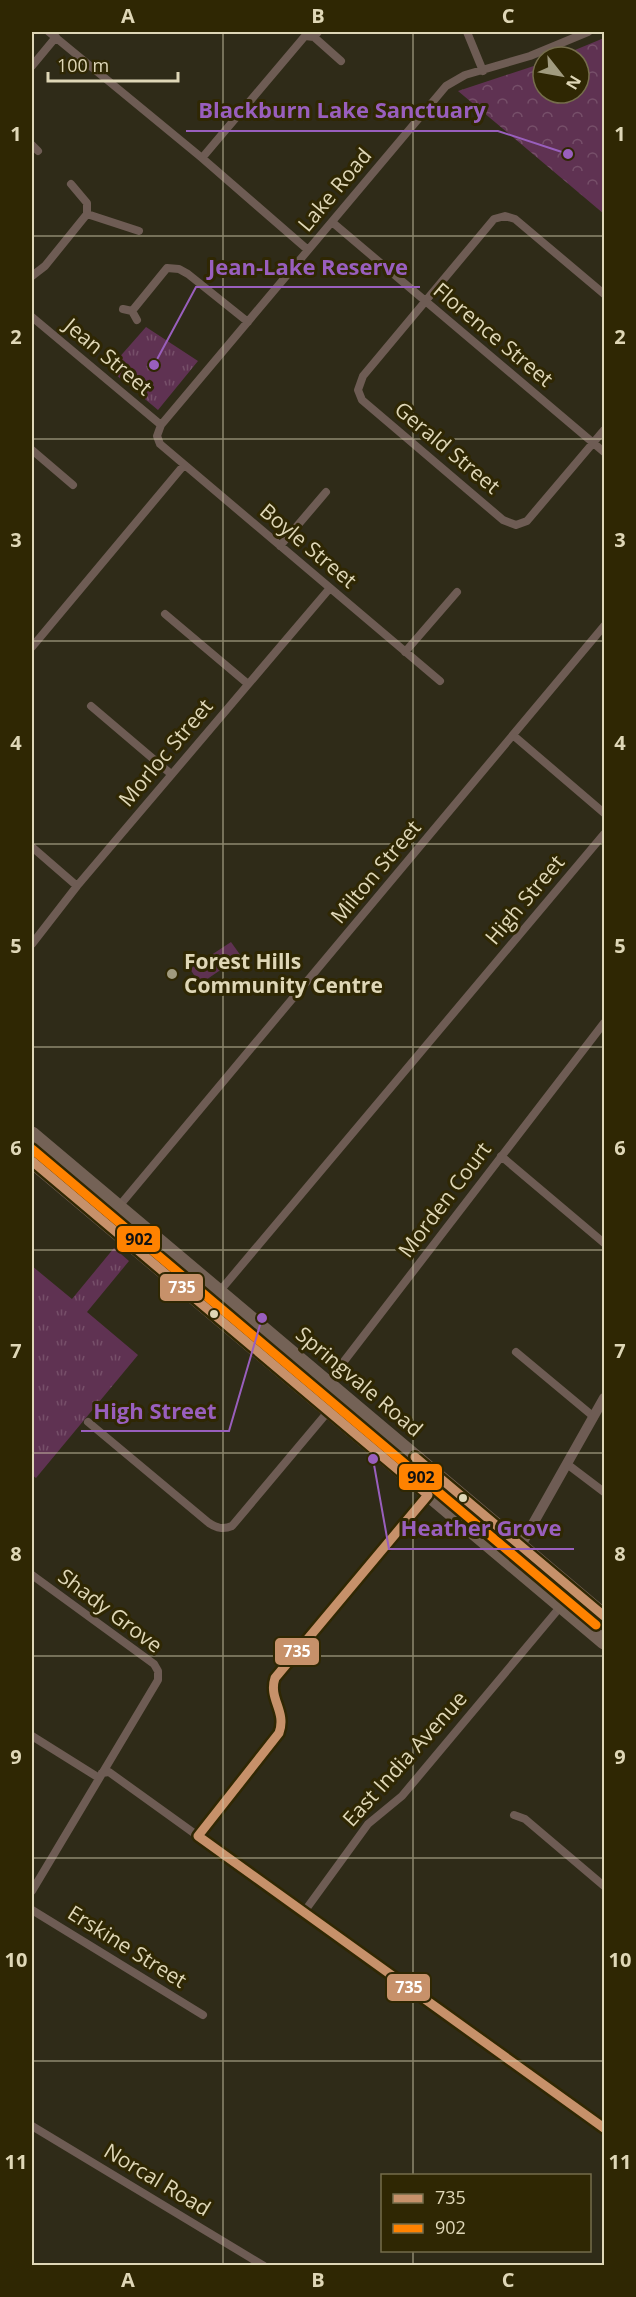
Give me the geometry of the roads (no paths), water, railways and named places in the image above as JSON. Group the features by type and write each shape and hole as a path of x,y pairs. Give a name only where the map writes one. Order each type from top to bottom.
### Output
{"highway":[{"name":"Springvale Road","path":"32,1134 604,1616"},
{"name":"Springvale Road","path":"32,1161 604,1642"}],"street":[{"path":"467,32 483,71"},
{"name":"Lake Road","path":"157,436 161,425 446,86 465,75 530,56 588,32"},
{"path":"32,66 53,34 308,250"},
{"path":"202,158 310,34 341,61"},
{"path":"32,276 51,260 87,214 87,203 71,184"},
{"path":"87,214 139,231"},
{"path":"426,302 494,219 505,216 515,219 604,294"},
{"name":"Florence Street","path":"332,222 604,452"},
{"path":"137,320 127,310 167,268 179,269 188,274 248,322"},
{"name":"Gerald Street","path":"426,302 363,376 358,390 362,400 503,519 516,525 527,522 594,443"},
{"name":"Jean Street","path":"32,317 161,425"},
{"path":"594,443 604,430"},
{"name":"Boyle Street","path":"157,436 160,444 184,465 440,681"},
{"path":"32,450 73,485"},
{"path":"32,647 184,465"},
{"path":"280,546 326,492"},
{"name":"Morloc Street","path":"32,944 77,886 330,588"},
{"path":"405,652 457,592"},
{"path":"165,614 248,684"},
{"name":"Milton Street","path":"105,1223 604,626"},
{"path":"91,706 171,774"},
{"path":"514,736 604,813"},
{"name":"High Street","path":"219,1292 604,834"},
{"path":"32,847 77,886"},
{"name":"Morden Court","path":"315,1399 604,1023"},
{"path":"501,1156 604,1243"},
{"path":"516,1352 594,1417"},
{"path":"88,1422 209,1523 217,1528 225,1529 232,1526 342,1395"},
{"path":"508,1562 521,1545 604,1398"},
{"path":"567,1464 604,1492"},
{"path":"198,1836 279,1733 283,1717 272,1692 271,1685 275,1678 428,1495"},
{"name":"Shady Grove","path":"32,1575 154,1664 159,1671 158,1680 101,1775"},
{"name":"East India Avenue","path":"304,1912 368,1824 402,1796 561,1606"},
{"path":"32,1736 101,1775"},
{"path":"32,1891 101,1775 109,1772 604,2128"},
{"path":"514,1815 525,1819 604,1886"},
{"name":"Erskine Street","path":"32,1910 203,2015"},
{"name":"Norcal Road","path":"32,2126 264,2265"}],"place":[{"name":"Blackburn Lake Sanctuary","path":"568,154"},
{"name":"Jean-Lake Reserve","path":"154,365"},
{"name":"Forest Hills Community Centre","path":"172,974"},
{"name":"High Street","path":"262,1318"},
{"name":"Heather Grove","path":"373,1459"}]}
